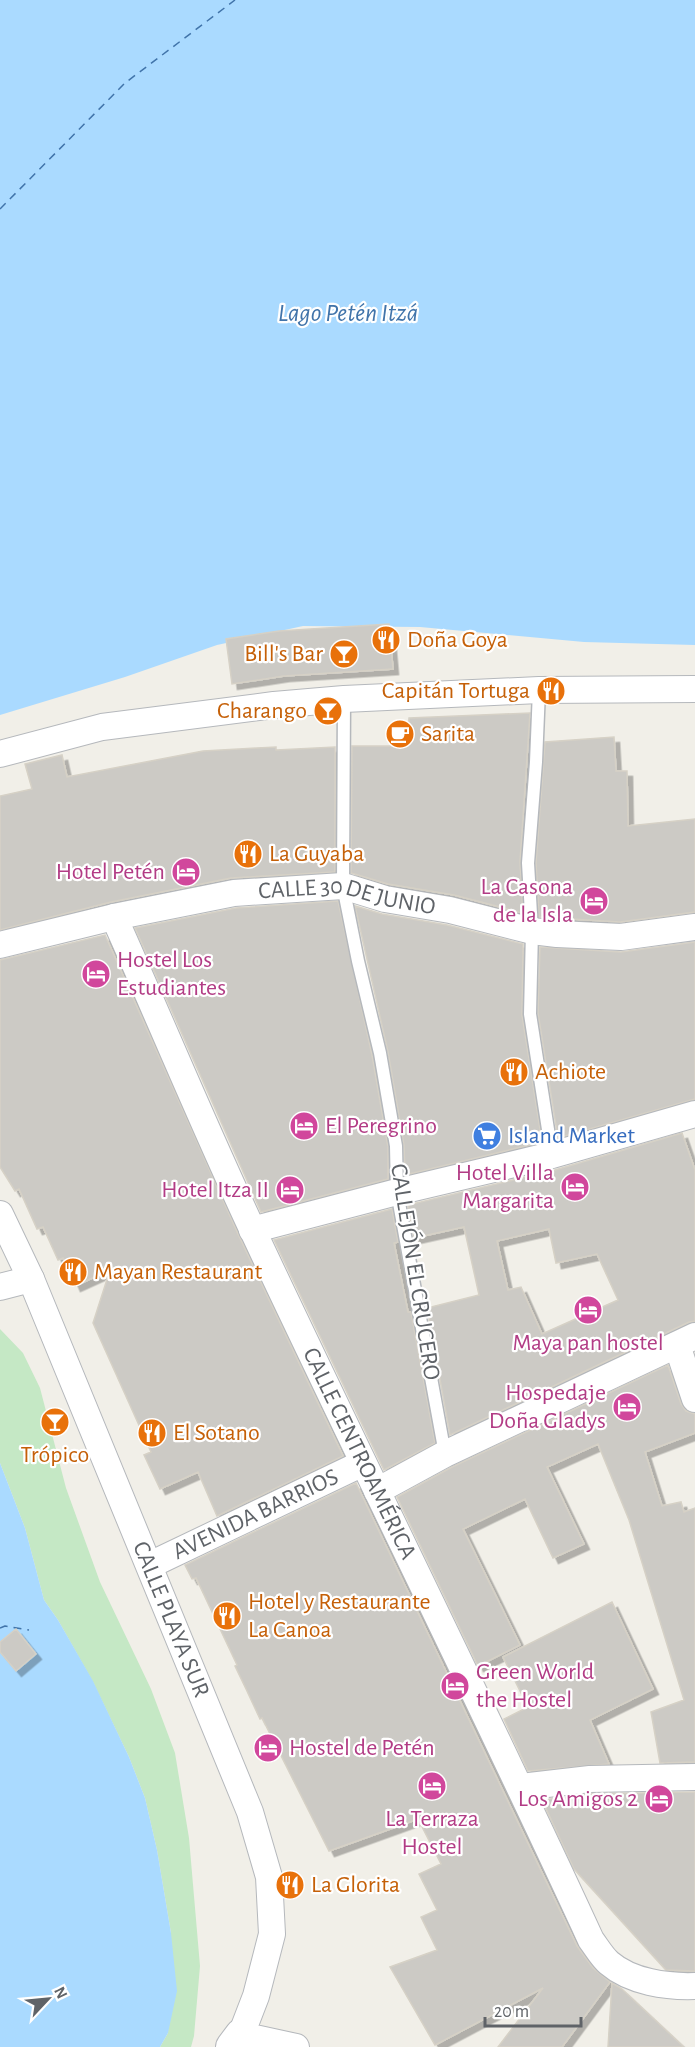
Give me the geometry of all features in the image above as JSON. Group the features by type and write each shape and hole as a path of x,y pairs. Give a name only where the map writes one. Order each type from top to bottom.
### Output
{"street":[{"path":"0,754 102,727 274,705 344,699 539,690 695,689"},
{"name":"CALLE 30 DE JUNIO","path":"0,945 114,917 234,893 343,886 385,899 450,910 532,931 557,934 621,937 695,927"},
{"name":"CALLE CENTROAMÉRICA","path":"114,917 252,1230 521,1787 591,1940 608,1962 627,1976 654,1982 695,1986"},
{"path":"252,1230 397,1191 552,1155 695,1114"},
{"name":"CALLE PLAYA SUR","path":"0,1214 32,1278 150,1565 250,1812 269,1877 272,1934 256,1996 237,2041"},
{"path":"0,1287 32,1278"},
{"path":"686,1341 695,1399"},
{"name":"AVENIDA BARRIOS","path":"377,1491 446,1454 686,1341"},
{"name":"AVENIDA BARRIOS","path":"150,1565 363,1463"},
{"path":"521,1787 590,1779 695,1777"},
{"path":"237,2041 296,2047"}],"lane":[{"path":"539,690 528,863 532,931 530,1014 552,1155"},
{"name":"CALLEJÓN EL CRUCERO","path":"344,699 343,886 380,1053 396,1146 397,1191 446,1454"}],"green space":[{"path":"0,1329 23,1353 40,1388 66,1488 100,1582 151,1689 175,1753 189,1838 200,1966 191,2047 160,2047 168,2033 171,1933 157,1850 145,1798 129,1757 93,1682 44,1600 25,1528 0,1463"}],"water":[{"name":"Lago Petén Itzá","path":"0,0 695,0 695,645 584,642 420,627 303,626 217,645 125,677 0,715"},
{"path":"0,1463 25,1528 44,1600 93,1681 129,1757 145,1798 157,1850 171,1933 177,1991 168,2033 160,2047 0,2047"}],"building":[{"path":"389,624 393,669 284,676 232,684 226,639 279,631"},
{"path":"530,713 520,862 523,913 454,895 388,884 351,873 352,746 407,746 409,718"},
{"path":"614,737 616,771 627,771 628,826 695,819 695,912 620,922 539,917 536,863 545,742"},
{"path":"276,747 276,750 335,747 335,872 231,878 111,902 0,930 0,796 32,789 25,764 62,755 67,777 203,751"},
{"path":"338,901 372,1055 388,1147 388,1179 261,1212 135,928 236,908"},
{"path":"355,906 382,914 447,925 523,944 522,1015 542,1142 405,1175 404,1145 388,1052"},
{"path":"105,935 238,1234 343,1456 217,1516 198,1472 160,1489 144,1455 151,1452 93,1323 110,1270 75,1286 63,1258 58,1260 43,1227 37,1229 19,1189 15,1191 0,1167 0,960"},
{"path":"695,942 695,1099 558,1138 538,1013 540,947 621,952"},
{"path":"682,1133 695,1170 695,1321 450,1435 427,1308 479,1295 464,1227 414,1238 408,1205 555,1170","holes":["549,1229 556,1263 597,1254 618,1300 542,1334 521,1287 508,1290 497,1241"]},
{"path":"392,1209 398,1242 394,1243 408,1312 411,1312 435,1443 384,1470 274,1240"},
{"path":"668,1365 681,1404 686,1411 695,1414 695,1433 645,1452 662,1506 681,1502 684,1512 695,1508 695,1762 660,1763 651,1712 684,1700 629,1520 598,1444 547,1467 584,1544 553,1558 525,1499 463,1529 520,1645 478,1666 397,1497 452,1467"},
{"path":"356,1483 577,1946 593,1968 610,1982 562,2047 498,2047 543,1988 435,2045 390,1967 437,1950 421,1917 437,1910 419,1874 441,1864 418,1819 329,1851 262,1718 260,1719 196,1578 192,1579 185,1565"},
{"path":"612,1602 653,1689 590,1720 609,1764 528,1771 504,1719 528,1707 503,1657"},
{"path":"16,1629 36,1654 16,1671 0,1652 0,1642"},
{"path":"695,1792 695,1971 666,1970 574,1869 542,1800 591,1794"},
{"path":"612,1983 622,1989 684,2047 608,2047"}],"ferry route":[{"path":"0,209 125,83 235,0"},
{"path":"0,1628 5,1626 29,1630"}],"place":[{"name":"Doña Goya","path":"386,640"},
{"name":"Bill's Bar","path":"344,654"},
{"name":"Capitán Tortuga","path":"551,691"},
{"name":"Charango","path":"328,711"},
{"name":"Sarita","path":"400,734"},
{"name":"La Guyaba","path":"248,854"},
{"name":"Hotel Petén","path":"186,872"},
{"name":"La Casona de la Isla","path":"594,901"},
{"name":"Hostel Los Estudiantes","path":"96,974"},
{"name":"Achiote","path":"514,1072"},
{"name":"El Peregrino","path":"304,1126"},
{"name":"Island Market","path":"487,1136"},
{"name":"Hotel Villa Margarita","path":"575,1187"},
{"name":"Hotel Itza II","path":"290,1190"},
{"name":"Mayan Restaurant","path":"73,1272"},
{"name":"Maya pan hostel","path":"588,1310"},
{"name":"Hospedaje Doña Gladys","path":"627,1407"},
{"name":"Trópico","path":"55,1422"},
{"name":"El Sotano","path":"152,1433"},
{"name":"Hotel y Restaurante La Canoa","path":"227,1616"},
{"name":"Green World the Hostel","path":"455,1686"},
{"name":"Hostel de Petén","path":"268,1748"},
{"name":"La Terraza Hostel","path":"432,1786"},
{"name":"Los Amigos 2","path":"659,1799"},
{"name":"La Glorita","path":"290,1885"}]}
